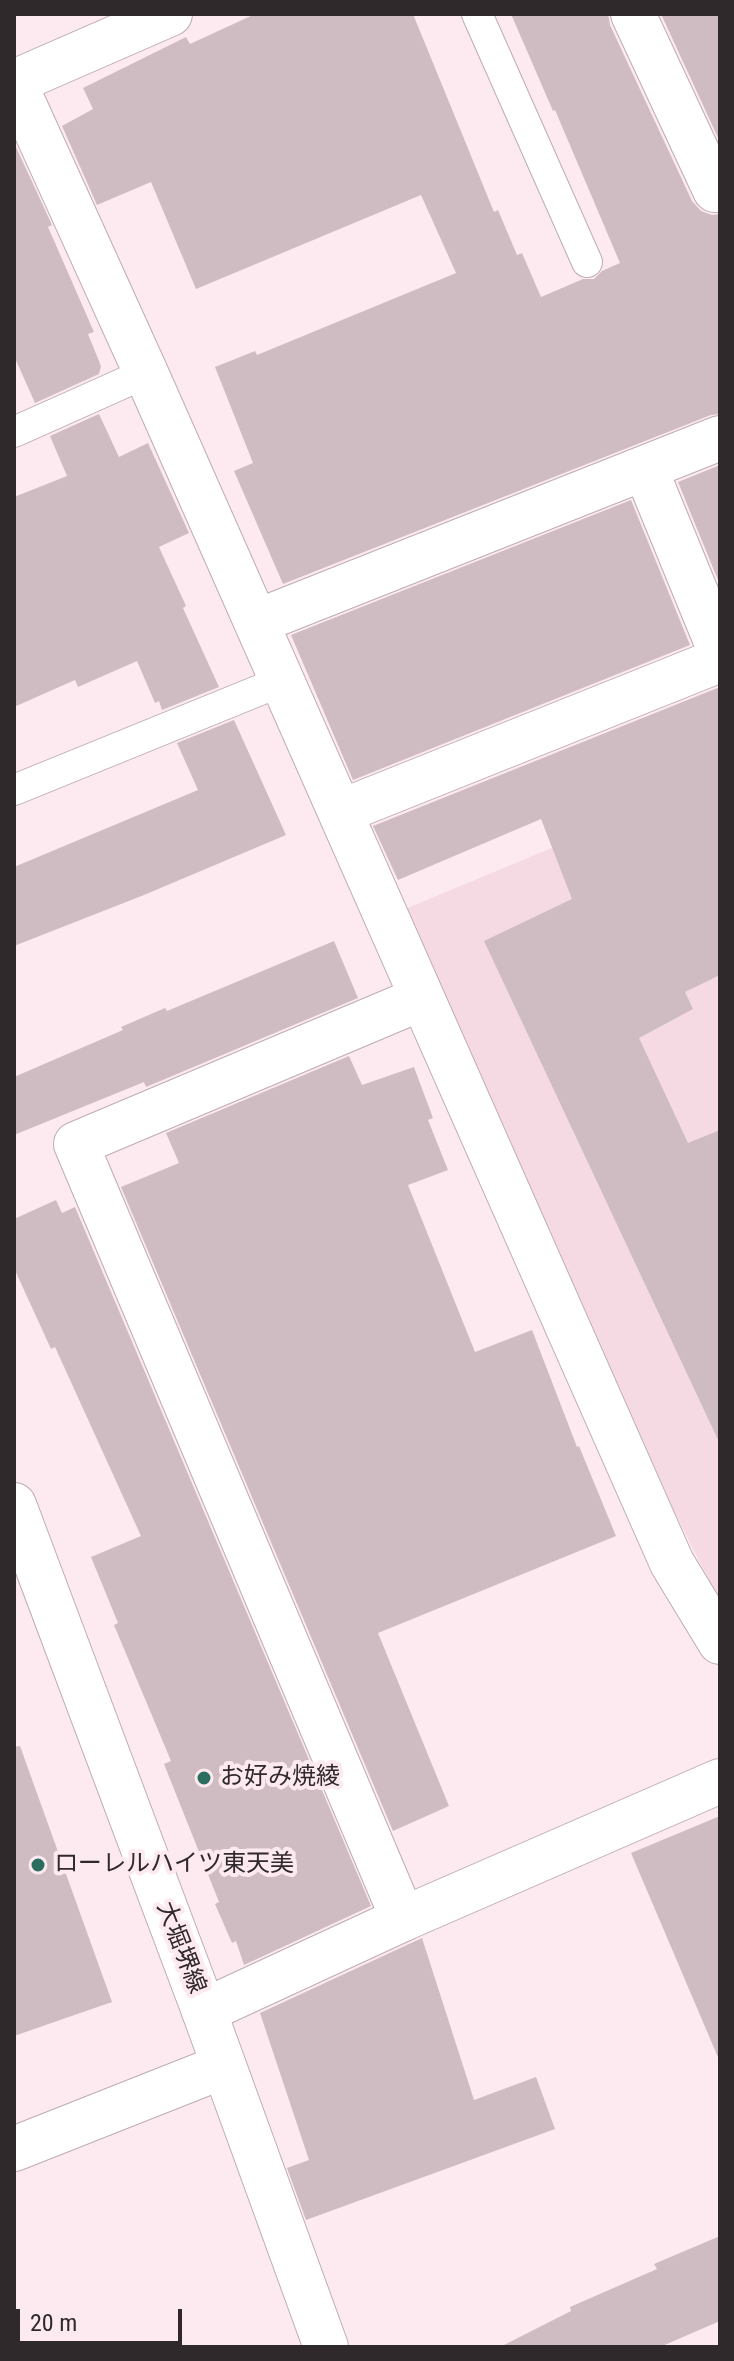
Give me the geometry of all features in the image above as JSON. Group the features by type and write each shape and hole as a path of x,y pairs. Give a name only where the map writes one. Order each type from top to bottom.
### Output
{"street":[{"path":"170,14 14,82 146,373 672,1563 720,1642"},
{"path":"633,14 715,190"},
{"path":"256,622 720,438"},
{"path":"645,468 720,651"},
{"path":"340,812 720,660"},
{"path":"403,1919 76,1144 422,998"},
{"name":"大堀堺線","path":"14,1505 326,2347"},
{"path":"204,2011 403,1919 720,1781"},
{"path":"14,2149 224,2066"}],"lane":[{"path":"477,14 587,262"},
{"path":"14,432 146,373"},
{"path":"14,790 282,681"}],"shaded area":[{"path":"720,778 720,1603 665,1493 398,912"}],"building":[{"path":"255,14 413,14 494,212 498,210 517,255 522,253 541,297 583,279 594,279 602,271 620,263 511,14 608,14 610,25 692,201 701,211 720,214 720,414 283,584 234,471 253,463 215,367 255,351 257,355 456,273 421,195 196,289 151,182 97,205 62,126 93,109 83,88 186,37 190,44"},
{"path":"661,14 720,14 720,142"},
{"path":"16,147 52,225 48,227 94,332 88,334 101,366 99,374 35,403 14,356"},
{"path":"99,414 119,457 148,443 189,533 159,547 219,687 162,710 159,701 155,703 137,661 78,687 75,680 14,707 14,497 67,476 50,436"},
{"path":"720,465 720,585 678,482"},
{"path":"631,500 690,645 353,780 291,635"},
{"path":"720,687 720,975 685,992 693,1009 639,1038 688,1143 720,1130 720,1444 484,941 572,899 541,819 398,880 373,826"},
{"path":"234,720 286,835 14,946 14,867 198,790 177,743"},
{"path":"334,941 358,998 146,1087 144,1082 14,1135 14,1077 123,1030 121,1027 165,1008 167,1011"},
{"path":"349,1056 362,1085 414,1067 433,1118 428,1120 448,1170 408,1185 475,1352 532,1330 577,1447 616,1536 378,1633 449,1806 393,1831 121,1187 179,1163 166,1133"},
{"path":"56,1200 62,1213 75,1207 371,1906 244,1965 236,1941 232,1943 215,1904 219,1902 164,1764 171,1761 114,1625 118,1623 91,1557 141,1536 55,1347 51,1349 14,1268 14,1219"},
{"name":"ローレルハイツ東天美","path":"20,1746 112,2002 14,2036 14,1747"},
{"path":"720,1816 720,2062 631,1853"},
{"path":"422,1938 474,2100 536,2077 555,2129 306,2220 287,2168 309,2160 260,2013"},
{"path":"720,2236 720,2321 660,2347 500,2347 571,2311 570,2307 657,2269 654,2264"}],"place":[{"name":"お好み焼綾","path":"204,1778"},
{"name":"ローレルハイツ東天美","path":"38,1865"}]}
